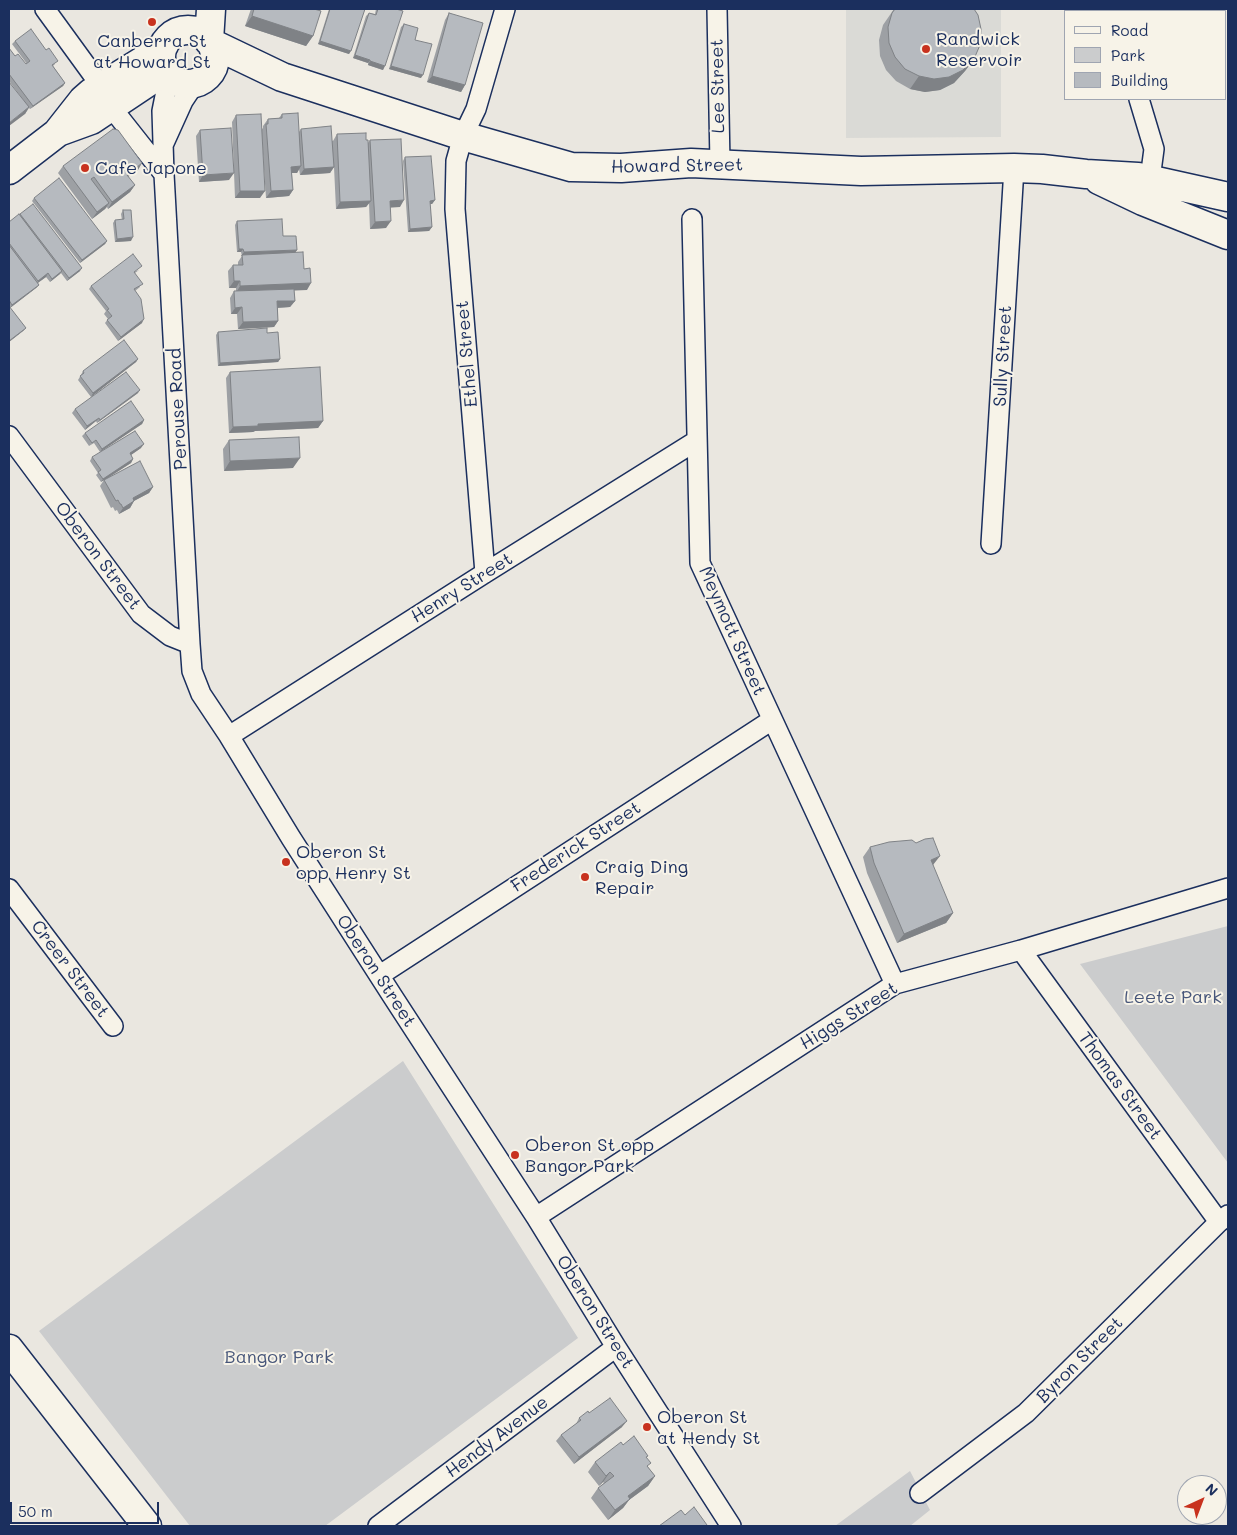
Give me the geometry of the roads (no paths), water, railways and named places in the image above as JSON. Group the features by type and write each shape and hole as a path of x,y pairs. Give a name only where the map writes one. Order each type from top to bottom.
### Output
{"street":[{"path":"45,9 164,174"},
{"path":"106,96 173,38 200,9"},
{"path":"210,42 197,32 189,30 173,38 161,57 164,69 168,75 181,83 191,83 202,80 210,71 214,62 214,52 210,42 211,9"},
{"name":"Ethel Street","path":"485,573 456,209 456,161 463,136 476,109 505,9"},
{"name":"Lee Street","path":"717,9 720,163"},
{"name":"Howard Street","path":"210,42 282,77 463,136 571,167 621,168 720,163 861,171 1014,168 1150,179 1228,197"},
{"path":"9,170 57,133 83,100 106,96 154,78 168,75"},
{"name":"Perouse Road","path":"168,75 162,111 164,174 190,644"},
{"name":"Howard Street","path":"202,80 220,75 282,77"},
{"name":"Perouse Road","path":"163,147 183,101 191,89 202,80"},
{"path":"1139,100 1154,149 1150,179"},
{"name":"Sully Street","path":"991,544 1014,168"},
{"name":"Howard Street","path":"1086,174 1143,201 1228,235"},
{"name":"Meymott Street","path":"692,218 700,564 895,984"},
{"name":"Oberon Street","path":"9,436 141,614 170,636 190,644 192,671 200,694 229,736 291,838 536,1217 616,1347 731,1526"},
{"name":"Henry Street","path":"229,736 696,441"},
{"name":"Frederick Street","path":"380,975 772,720"},
{"name":"Higgs Street","path":"536,1217 895,984 1020,950 1228,888"},
{"name":"Creer Street","path":"9,889 113,1026"},
{"name":"Thomas Street","path":"1020,950 1224,1219"},
{"name":"Byron Street","path":"920,1493 1026,1413 1224,1219"},
{"name":"Hendy Avenue","path":"378,1526 616,1347"},
{"path":"9,1349 147,1526"}],"place":[{"name":"Canberra St at Howard St","path":"152,22"},
{"name":"Randwick Reservoir","path":"926,49"},
{"name":"Cafe Japone","path":"85,168"},
{"name":"Oberon St opp Henry St","path":"286,862"},
{"name":"Craig Ding Repair","path":"585,877"},
{"name":"Oberon St opp Bangor Park","path":"515,1155"},
{"name":"Oberon St at Hendy St","path":"647,1427"}],"park label":[{"name":"Leete Park","path":"1173,997"},
{"name":"Bangor Park","path":"279,1357"}]}
